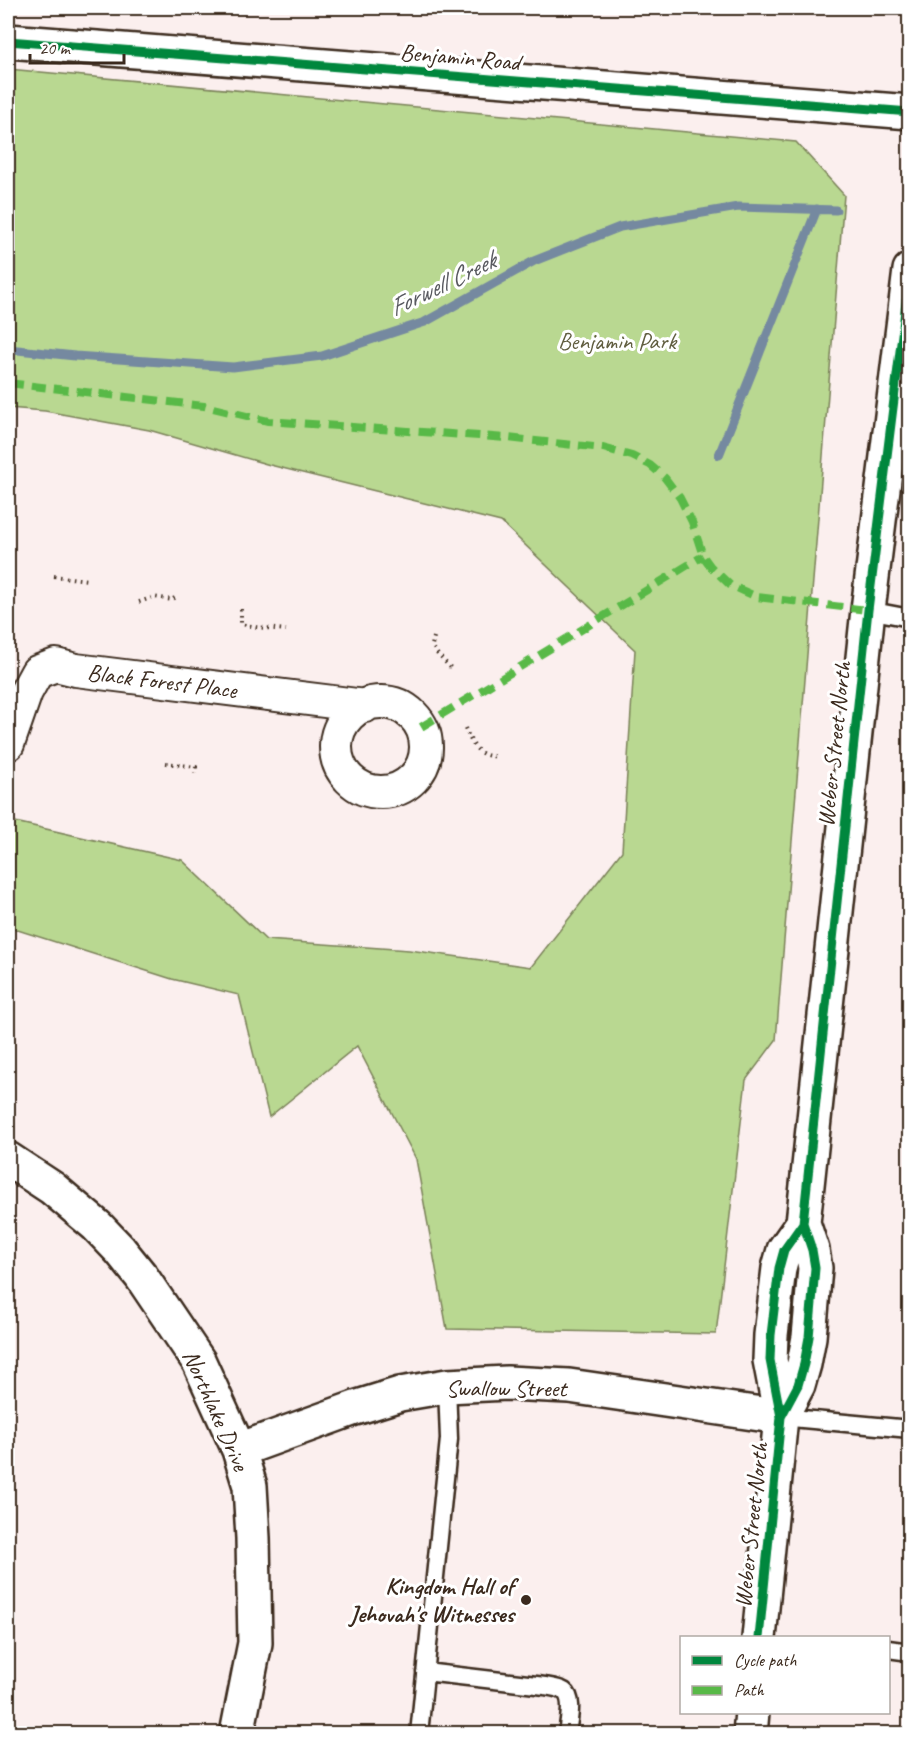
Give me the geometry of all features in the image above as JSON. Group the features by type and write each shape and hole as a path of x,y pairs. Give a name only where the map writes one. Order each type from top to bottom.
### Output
{"street":[{"name":"Benjamin Road","path":"8,40 909,112"},
{"name":"Weber Street North","path":"762,1636 781,1417 798,1385 809,1337 815,1268 813,1250 803,1223 868,610 909,270"},
{"name":"Black Forest Place","path":"8,744 26,692 37,672 56,665 76,670 365,705"},
{"name":"Northlake Drive","path":"8,1160 52,1188 97,1226 141,1276 199,1362 239,1450 250,1486 255,1642 237,1734"},
{"name":"Swallow Street","path":"239,1450 400,1394 447,1386 507,1383 569,1386 781,1417"},
{"path":"750,1734 752,1714"}],"lane":[{"path":"868,610 909,618"},
{"path":"418,1734 449,1439 447,1386"},
{"path":"781,1417 909,1429"},
{"path":"890,1649 909,1652"},
{"path":"425,1672 545,1686 565,1692 569,1698 567,1734"}],"path":[{"path":"54,576 87,580"},
{"path":"139,602 154,597 172,600 177,596"},
{"path":"241,609 239,618 241,624 286,630"},
{"path":"434,637 432,645 452,669"},
{"path":"465,729 471,742 482,754 498,756"},
{"path":"166,763 196,767 195,773"}],"green space":[{"name":"Benjamin Park","path":"8,69 796,142 844,195 776,1040 746,1080 716,1334 447,1329 416,1159 357,1046 269,1117 239,995 172,979 8,927 8,842 15,822 182,860 266,940 409,950 531,967 622,851 635,650 501,522 270,465 149,430 45,411 8,408"}],"waterway":[{"name":"Forwell Creek","path":"8,349 233,367 322,356 425,322 534,261 620,227 738,207 836,210"},
{"name":"Forwell Creek","path":"719,455 817,209"}],"marked path":[{"path":"8,383 204,406 268,421 507,438 603,448 632,456 650,465 665,478 680,498 692,522 703,556 730,585 757,597 868,610"},
{"path":"421,727 703,556"}],"cycle path":[{"path":"8,41 910,112"},
{"path":"781,1417 798,1385 809,1337 815,1268 803,1223 868,610 910,270"},
{"path":"759,1636 781,1417 770,1360 771,1335 779,1268 784,1250 803,1223"}],"place":[{"name":"Kingdom Hall of Jehovah's Witnesses","path":"526,1600"}]}
